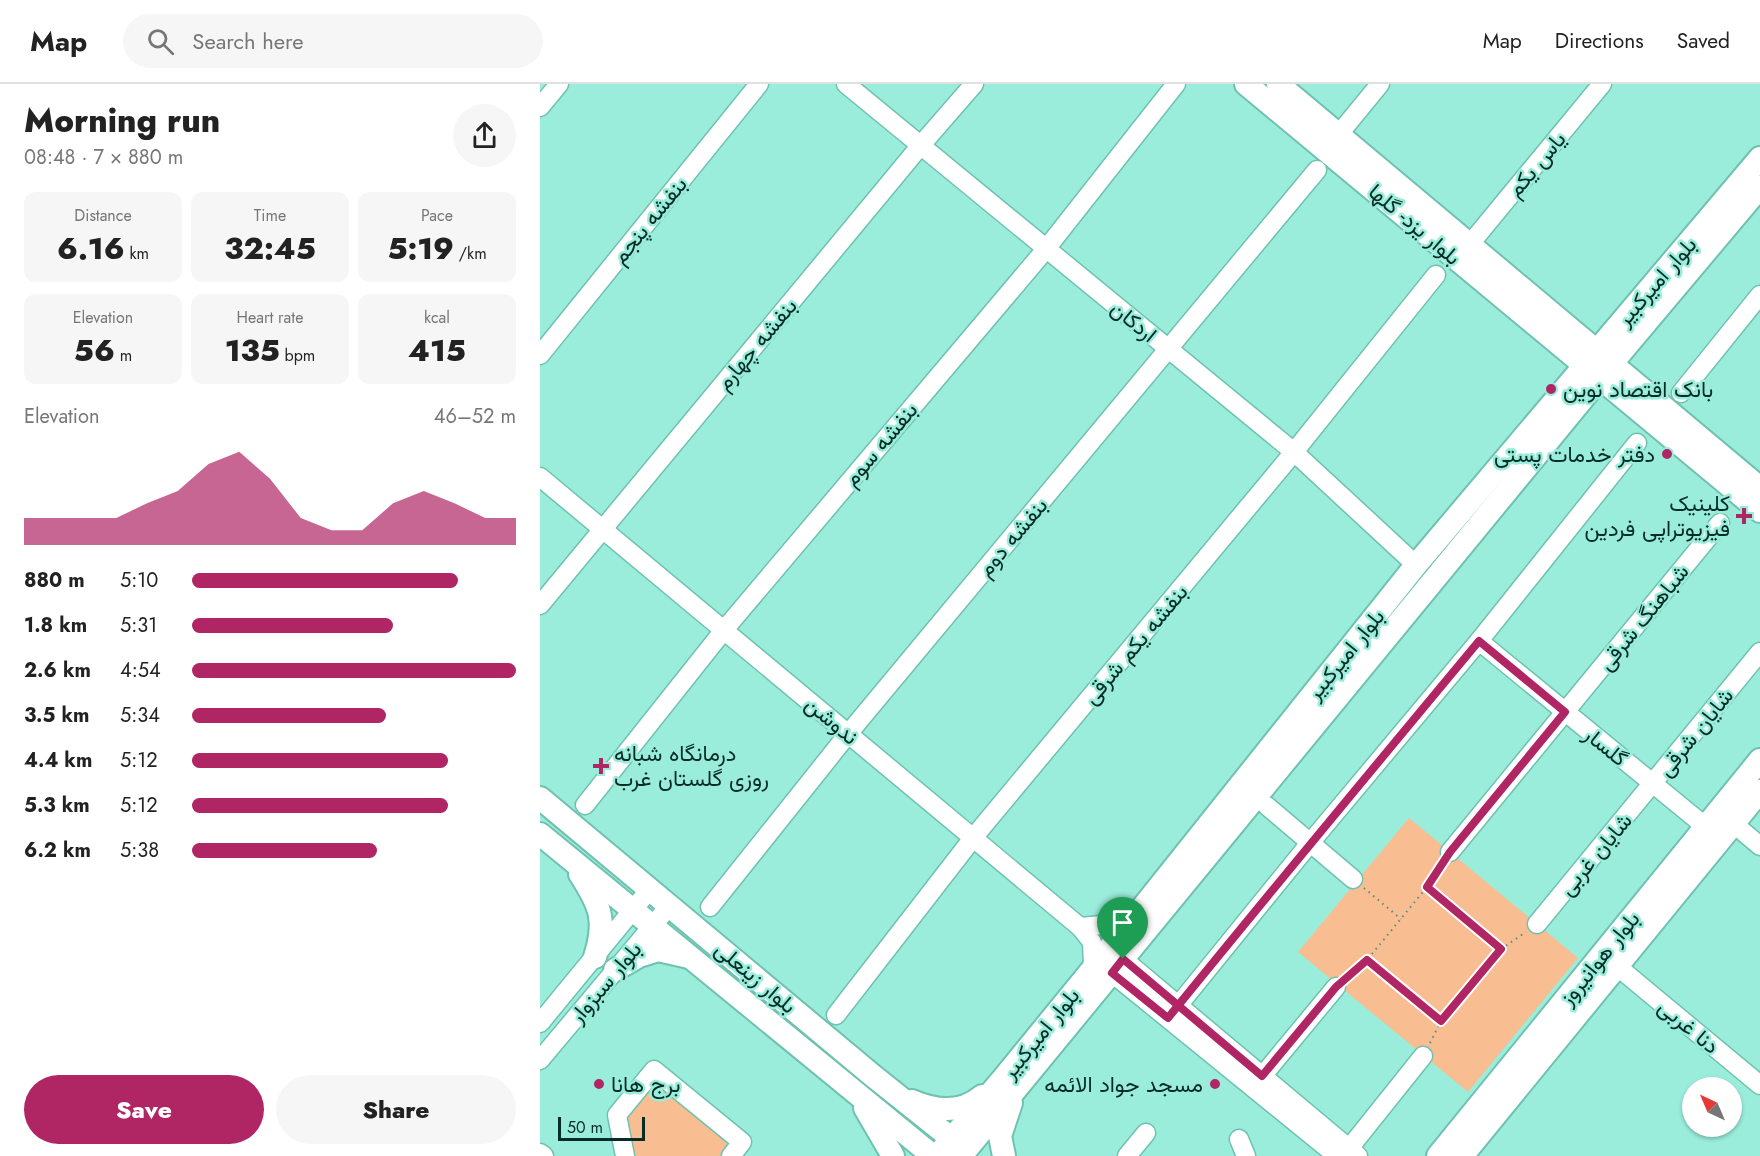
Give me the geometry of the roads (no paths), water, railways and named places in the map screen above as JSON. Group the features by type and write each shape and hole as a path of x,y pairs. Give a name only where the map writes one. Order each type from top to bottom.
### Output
{"main road":[{"name":"بلوار یزد- گلها","path":"1246,84 1598,364 1760,488"},
{"name":"بلوار یزد- گلها","path":"1278,84 1470,244 1760,511"},
{"name":"بلوار امیرکبیر","path":"935,1156 962,1150 1009,1085 1110,966 1598,364 1760,158"},
{"name":"بلوار امیرکبیر","path":"1110,966 1135,917 1416,565 1760,188"},
{"name":"بلوار هوانیروز","path":"1438,1156 1760,760"},
{"name":"بلوار هوانیروز","path":"1462,1156 1760,791"},
{"name":"بلوار زینعلی","path":"540,798 962,1150"},
{"name":"بلوار زینعلی","path":"540,834 935,1156"},
{"path":"570,858 596,899 602,923 601,939 595,957"},
{"path":"615,970 639,956 658,950 693,957"},
{"path":"872,1075 913,1101 936,1110 958,1108 1009,1085"},
{"path":"1004,1156 1000,1136 1009,1085"},
{"path":"855,1091 893,1156"}],"street":[{"path":"540,107 559,84"},
{"name":"بنفشه پنجم","path":"540,355 759,84"},
{"name":"اردکان","path":"846,84 1294,452 1416,565"},
{"name":"بنفشه چهارم","path":"540,605 974,84"},
{"name":"بنفشه سوم","path":"585,805 723,630 1046,249 1176,84"},
{"path":"1339,134 1380,84"},
{"name":"یاس یکم","path":"1470,244 1602,84"},
{"name":"بنفشه دوم","path":"710,907 848,734 1317,170"},
{"name":"بنفشه یکم شرقی","path":"836,1016 973,838 1294,452 1436,275"},
{"path":"1681,393 1760,296"},
{"path":"1173,1012 1310,843 1479,641 1637,443"},
{"name":"ندوشن","path":"540,477 1080,927"},
{"name":"شباهنگ شرقی","path":"1450,852 1720,523"},
{"name":"گلسار","path":"1479,641 1706,828"},
{"name":"شایان شرقی","path":"1652,784 1760,652"},
{"name":"شایان غربی","path":"1537,924 1652,784"},
{"path":"1267,806 1353,879"},
{"path":"1734,825 1760,846"},
{"name":"بلوار سبزوار","path":"540,1023 650,889"},
{"name":"بلوار سبزوار","path":"540,1060 670,905"},
{"path":"1080,927 1113,924 1135,917"},
{"path":"1080,927 1110,966 1173,1012 1347,1154 1423,1056"},
{"name":"دنا غربی","path":"1618,967 1760,1085"},
{"path":"1257,1082 1336,987"},
{"path":"625,1156 617,1115 654,1070 742,1142 731,1156"},
{"path":"1127,1156 1146,1133"},
{"path":"1239,1139 1246,1156"},
{"path":"540,1153 544,1156"}],"place":[{"name":"بانک اقتصاد نوین","path":"1551,389"},
{"name":"دفتر خدمات پستی","path":"1667,454"},
{"name":"کلینیک فیزیوتراپی فردین","path":"1744,516"},
{"name":"درمانگاه شبانه روزی گلستان غرب","path":"601,766"},
{"name":"برج هانا","path":"599,1084"},
{"name":"مسجد جواد الائمه","path":"1215,1084"}]}
